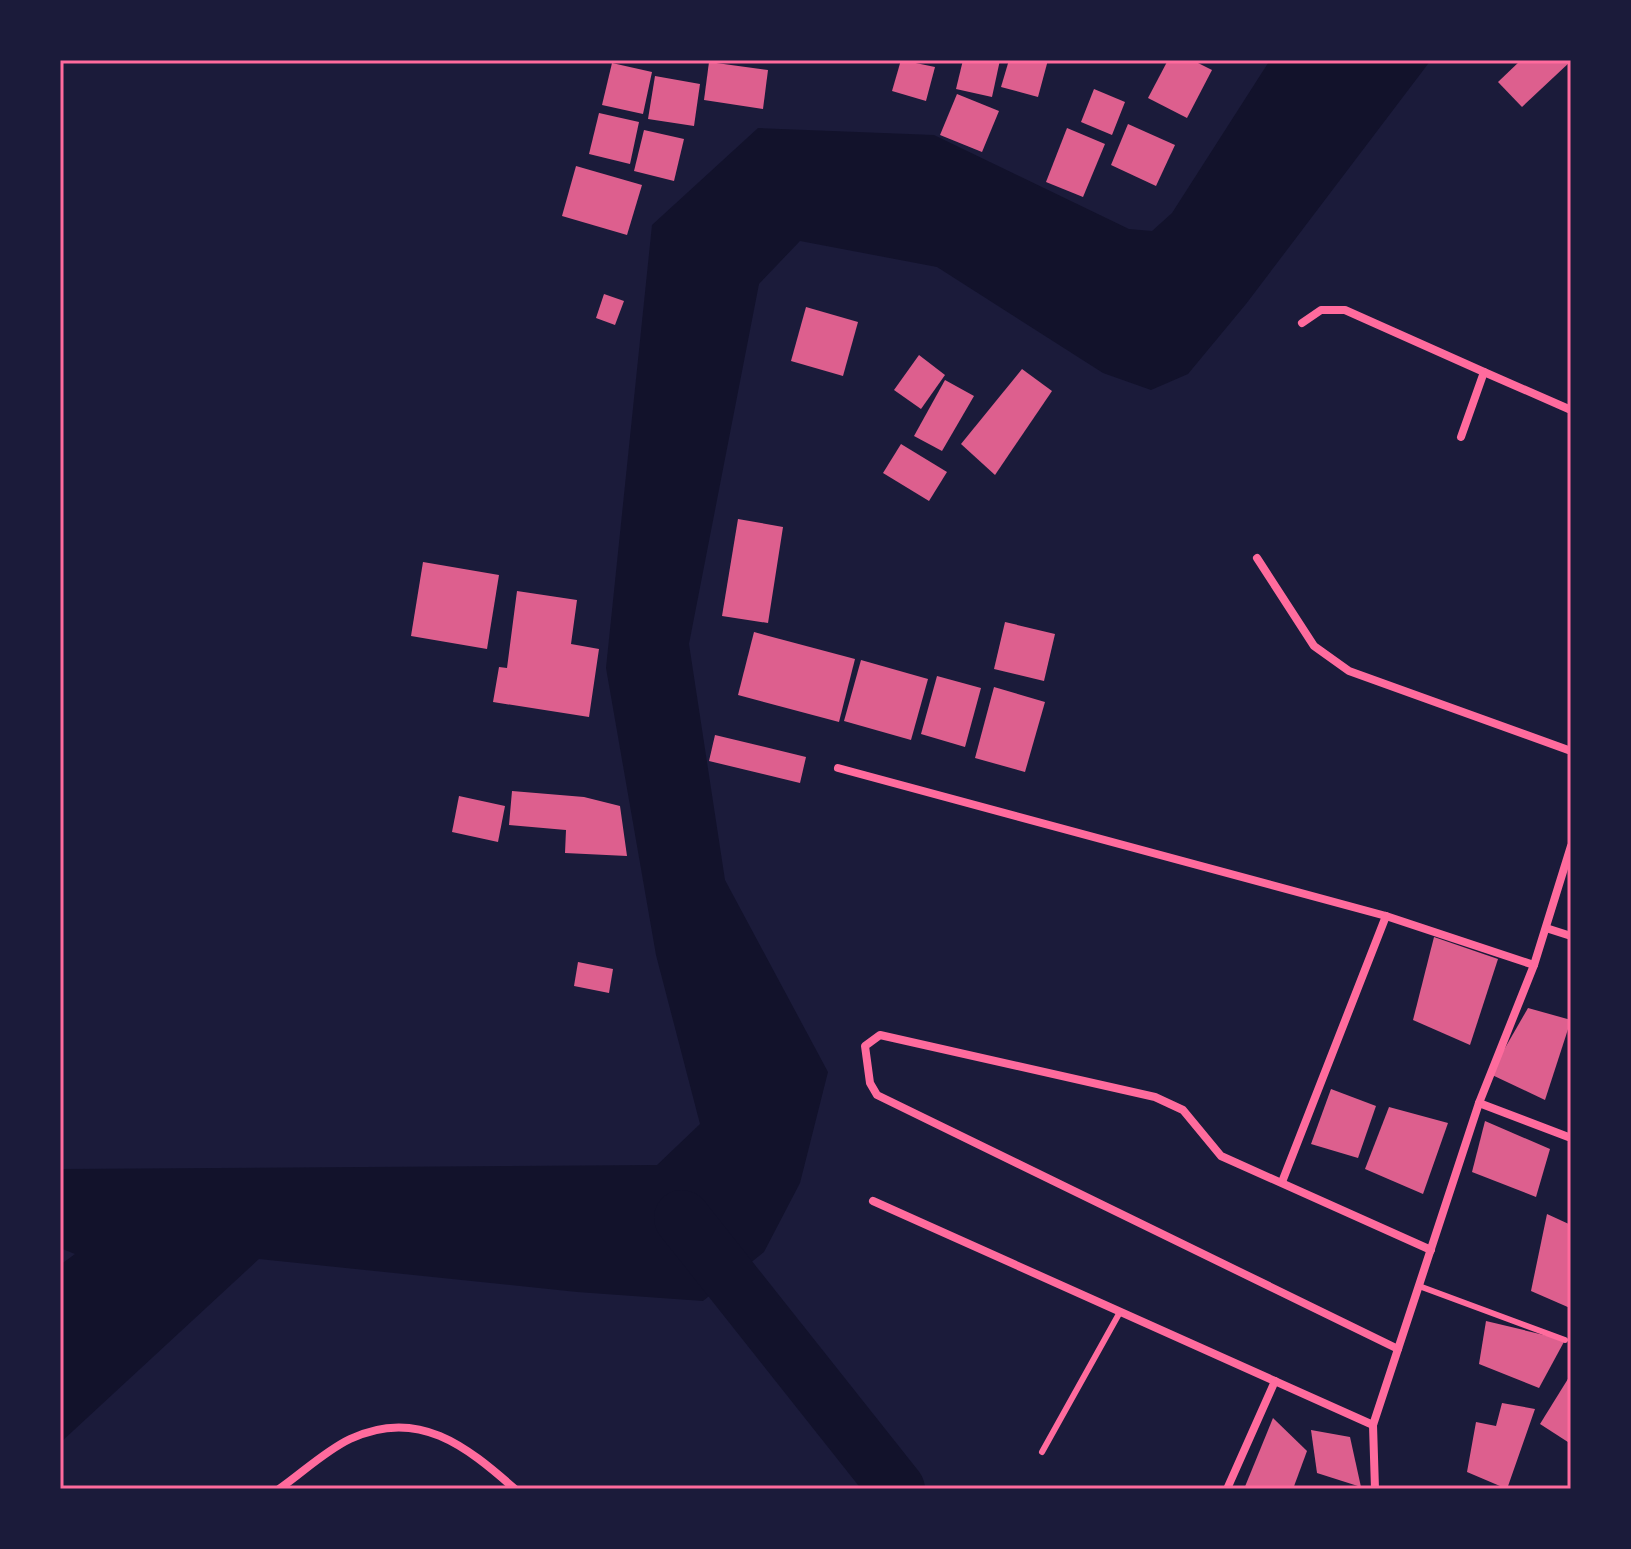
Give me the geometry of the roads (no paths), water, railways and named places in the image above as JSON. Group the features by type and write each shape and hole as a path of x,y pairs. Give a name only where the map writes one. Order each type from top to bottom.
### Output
{"street":[{"path":"1302,323 1321,310 1345,310 1571,410"},
{"path":"1461,437 1484,372"},
{"path":"1257,558 1314,646 1349,671 1571,751"},
{"path":"838,768 1386,916 1534,965"},
{"path":"1375,1489 1373,1425 1479,1103 1534,965 1571,846"},
{"path":"1282,1182 1386,916"},
{"path":"1546,928 1571,936"},
{"path":"1398,1349 877,1095 870,1083 865,1046 880,1035 1155,1097 1183,1110 1221,1156 1431,1250"},
{"path":"1479,1103 1571,1138"},
{"path":"873,1201 1373,1425"},
{"path":"1227,1489 1275,1381"},
{"path":"279,1489 350,1439 391,1426 435,1431 481,1459 515,1489"}],"lane":[{"path":"1419,1286 1565,1340"},
{"path":"1042,1452 1120,1312"}],"waterway":[{"path":"682,1218 897,1489"}]}
